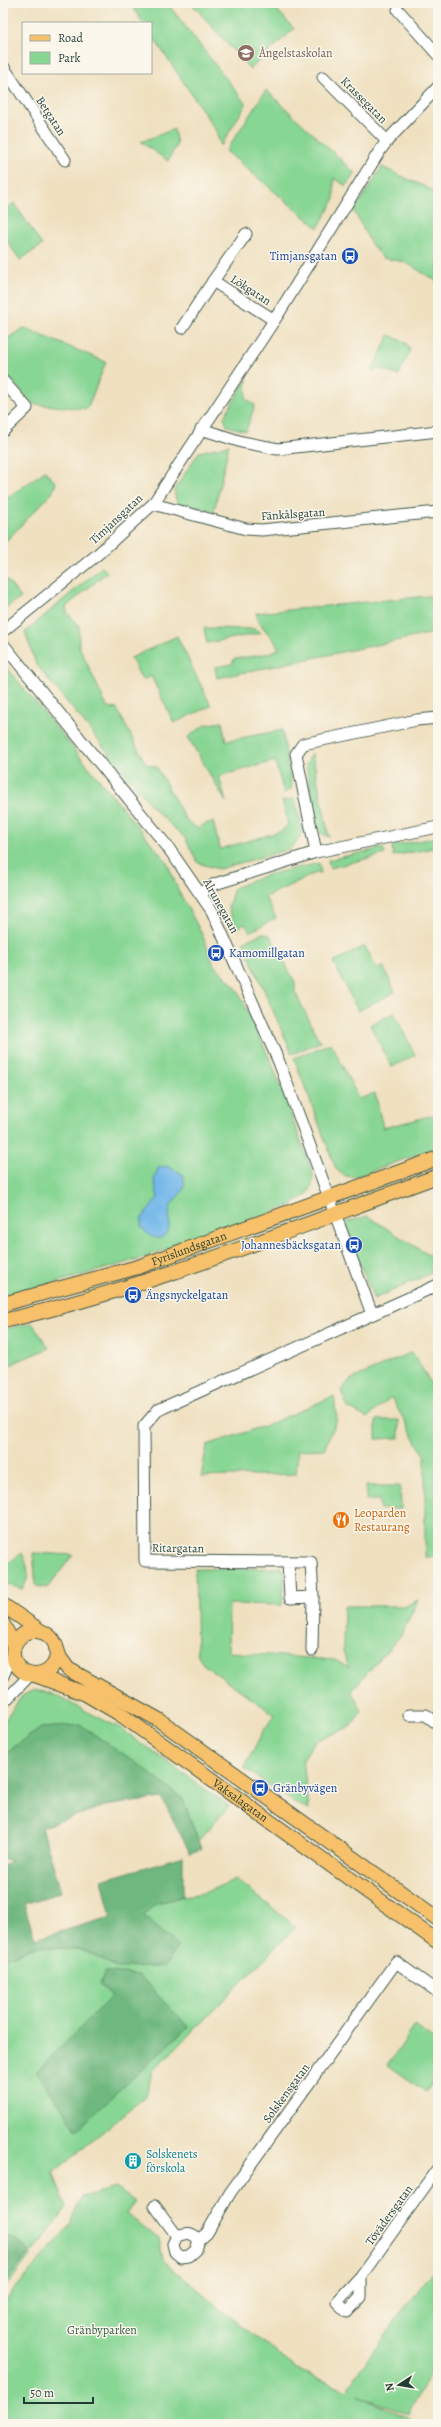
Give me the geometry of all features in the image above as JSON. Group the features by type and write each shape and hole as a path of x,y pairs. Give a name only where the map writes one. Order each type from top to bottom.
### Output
{"main road":[{"name":"Fyrislundsgatan","path":"3,1304 138,1267 438,1158"},
{"name":"Fyrislundsgatan","path":"3,1321 50,1310 151,1280 438,1176"},
{"path":"3,1605 48,1635 56,1646 56,1660 52,1666 42,1674 33,1674 20,1669 3,1624"},
{"path":"13,1649 25,1633 42,1632"},
{"name":"Vaksalagatan","path":"56,1646 60,1658 68,1669 159,1720 438,1919"},
{"name":"Vaksalagatan","path":"33,1674 86,1694 120,1714 438,1942"}],"street":[{"path":"398,10 438,55"},
{"name":"Betgatan","path":"3,66 65,160"},
{"name":"Krassegatan","path":"323,77 387,141"},
{"name":"Timjansgatan","path":"3,631 98,554 152,504 274,320 387,141 438,87"},
{"name":"Lökgatan","path":"182,328 246,234"},
{"name":"Lökgatan","path":"213,281 274,320"},
{"path":"3,380 27,408 3,431"},
{"path":"201,429 242,442 278,449 438,431"},
{"name":"Fänkålsgatan","path":"152,504 246,529 262,530 438,512"},
{"name":"Alrunegatan","path":"3,644 167,846 200,893 228,946 279,1062 372,1314"},
{"path":"316,852 296,754 303,744 417,720 438,718"},
{"path":"200,893 215,884 316,852 438,827"},
{"path":"372,1314 438,1285"},
{"name":"Ritargatan","path":"312,1650 313,1597 311,1562 145,1561 144,1426 158,1410 372,1314"},
{"path":"288,1562 290,1598 313,1597"},
{"path":"3,1676 13,1649"},
{"path":"3,1703 33,1674"},
{"path":"409,1715 426,1715 438,1724"},
{"name":"Solskensgatan","path":"177,2236 173,2244 175,2252 181,2257 189,2256 196,2250 200,2240 207,2233 234,2187 396,1962 438,1992"},
{"name":"Tövädersgatan","path":"361,2276 438,2168"},
{"path":"155,2206 177,2236 185,2233 194,2234 200,2240"}],"green space":[{"path":"130,3 167,3 246,104 221,146 215,129 152,35 152,22 142,22"},
{"path":"191,3 271,3 294,29 250,69"},
{"path":"266,90 355,173 346,186 334,178 334,200 318,228 226,151"},
{"path":"174,129 177,144 168,161 141,142"},
{"path":"382,167 438,193 438,282 405,262 383,258 371,244 354,211"},
{"path":"14,203 42,245 20,260 3,235 3,211"},
{"path":"24,328 106,362 87,409 33,404 3,371 3,341"},
{"path":"389,335 406,343 410,351 398,376 382,369 372,371"},
{"path":"247,378 246,399 255,405 246,431 227,426 224,417"},
{"path":"229,445 214,511 177,504 174,490 199,452"},
{"path":"45,471 56,483 52,493 3,544 3,501"},
{"path":"102,567 107,572 66,607 67,612 79,626 79,646 107,707 117,709 146,764 156,766 186,820 198,829 204,824 213,822 220,849 282,831 288,824 282,801 295,799 302,831 299,839 290,849 219,869 198,863 185,838 155,810 36,664 25,632"},
{"path":"3,575 21,598 3,609"},
{"path":"438,595 438,632 217,678 215,667 232,664 234,659 266,654 279,649 260,623 256,613"},
{"path":"204,628 255,629 261,633 207,643"},
{"path":"177,636 211,706 174,723 151,676 142,680 131,658"},
{"path":"3,663 167,862 178,890 202,934 213,963 237,989 272,1064 313,1174 313,1181 307,1194 289,1206 137,1260 3,1297"},
{"path":"222,722 226,741 282,730 292,788 284,793 275,761 219,776 226,802 188,737 205,725"},
{"path":"312,753 329,837 319,832 306,765"},
{"path":"438,837 438,847 393,856 392,846"},
{"path":"383,848 385,854 330,868 328,860"},
{"path":"319,863 321,874 316,873 265,897 276,918 250,932 245,924 237,928 228,908 234,888 266,875"},
{"path":"262,933 270,935 295,982 295,992 320,1042 292,1054 243,942"},
{"path":"365,946 377,969 383,966 395,992 358,1011 333,962"},
{"path":"394,1013 415,1055 392,1067 370,1025"},
{"path":"331,1043 359,1099 375,1093 383,1128 438,1114 438,1147 358,1176 346,1176 336,1169 294,1058"},
{"path":"367,1216 438,1261 438,1270 374,1299 344,1223"},
{"path":"32,1323 49,1348 16,1362 3,1370 3,1329"},
{"path":"412,1352 438,1395 438,1550 436,1557 425,1557 425,1457 391,1397 367,1418 348,1408 341,1391 350,1380"},
{"path":"334,1396 337,1420 324,1449 298,1450 296,1474 201,1477 207,1445 267,1425"},
{"path":"376,1420 399,1420 399,1438 376,1439"},
{"path":"366,1486 400,1486 401,1509 380,1509 379,1500 366,1500"},
{"path":"22,1553 26,1562 28,1576 22,1589 3,1583 3,1567"},
{"path":"33,1553 73,1555 47,1588 36,1586"},
{"path":"281,1568 285,1572 282,1605 229,1604 228,1652 335,1660 349,1668 343,1651 344,1606 406,1606 418,1600 401,1635 351,1691 362,1711 350,1727 315,1741 303,1759 309,1810 290,1800 244,1768 263,1731 275,1715 203,1664 197,1653 195,1569"},
{"path":"34,1690 50,1693 120,1728 229,1806 198,1841 183,1799 41,1728 3,1755 3,1723 22,1696"},
{"path":"80,1725 137,1763 183,1799 201,1849 190,1853 162,1798 105,1806 42,1827 61,1892 24,1904 35,1939 111,1917 102,1880 183,1856 183,1896 153,1905 144,1916 178,1946 165,1967 117,1968 84,1950 39,1946 3,1959 3,1866 10,1861 3,1858 3,1755 41,1728"},
{"path":"236,1879 296,1927 152,2072 146,2096 53,2173 67,2207 3,2291 3,1959 39,1946 84,1950 117,1968 144,1916 152,1905 183,1896 204,1893"},
{"path":"105,1971 139,1975 188,2027 77,2130 36,2072 112,1996 100,1985"},
{"path":"415,2026 438,2043 438,2075 426,2092 388,2065"},
{"name":"Gränbyparken","path":"116,2188 135,2202 126,2214 159,2238 163,2260 215,2305 297,2369 346,2390 402,2311 438,2265 438,2359 408,2414 357,2395 409,2418 414,2424 3,2424 3,2303 71,2224 82,2197"},
{"path":"3,2236 17,2240 30,2252 3,2285"}],"water":[{"path":"166,1166 183,1174 184,1185 182,1192 171,1206 169,1229 167,1233 164,1236 156,1238 149,1235 141,1227 142,1218 158,1198 154,1180 158,1168"}],"place":[{"name":"Ångelstaskolan","path":"246,53"},
{"name":"Timjansgatan","path":"350,256"},
{"name":"Kamomillgatan","path":"216,953"},
{"name":"Johannesbäcksgatan","path":"354,1245"},
{"name":"Ängsnyckelgatan","path":"133,1295"},
{"name":"Leoparden Restaurang","path":"341,1520"},
{"name":"Gränbyvägen","path":"260,1788"},
{"name":"Solskenets förskola","path":"133,2161"}]}
